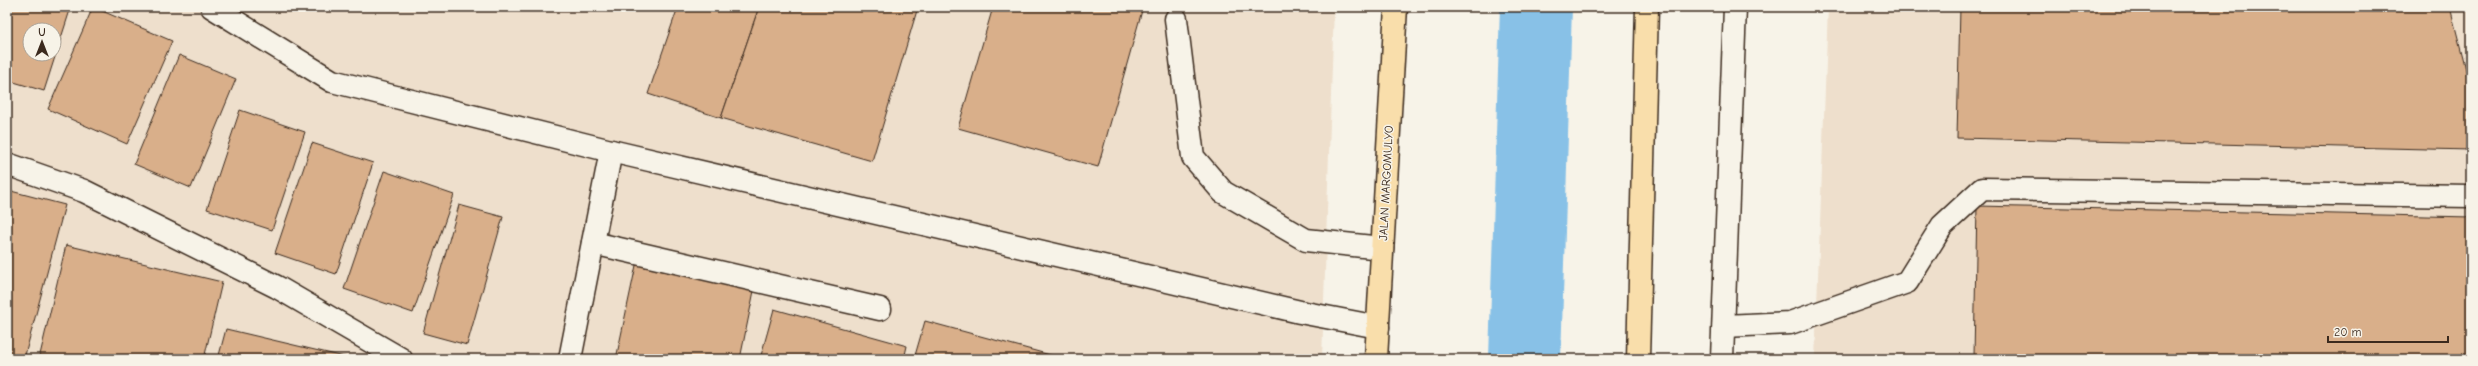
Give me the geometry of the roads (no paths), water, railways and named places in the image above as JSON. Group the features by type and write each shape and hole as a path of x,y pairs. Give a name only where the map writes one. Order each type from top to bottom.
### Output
{"main road":[{"name":"JALAN MARGOMULYO","path":"1376,359 1396,7"},
{"path":"1638,359 1647,7"}],"lane":[{"path":"212,7 332,81 611,151 1300,312 1378,327"},
{"path":"1722,359 1735,7"},
{"path":"1176,20 1193,157 1223,192 1306,240 1382,248"},
{"path":"570,359 611,151"},
{"path":"7,164 91,195 277,288 401,359"},
{"path":"1724,326 1790,323 1907,282 1942,226 1982,189 2471,196"},
{"path":"593,243 880,309"}],"waterway":[{"path":"1525,359 1536,7"}]}
